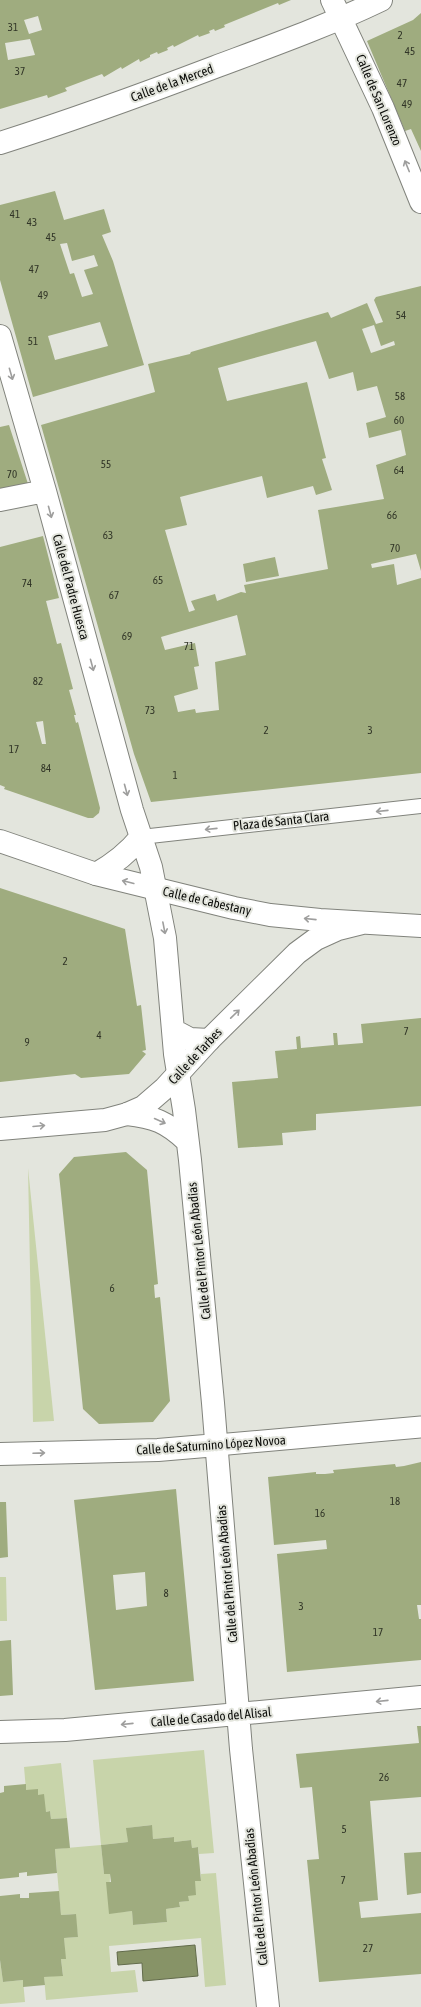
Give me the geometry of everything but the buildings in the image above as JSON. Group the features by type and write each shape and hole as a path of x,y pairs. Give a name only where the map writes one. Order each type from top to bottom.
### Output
{"street":[{"name":"Calle de la Merced","path":"0,142 58,124 161,88 337,9 381,0"},
{"name":"Calle de San Lorenzo","path":"337,9 383,108 421,202"},
{"name":"Calle del Padre Huesca","path":"0,336 45,491 132,810 156,889"},
{"path":"0,500 45,491"},
{"path":"96,874 114,864 129,852 141,837"},
{"name":"Calle de Cabestany","path":"0,842 96,874 234,908 270,915 362,923 421,926"},
{"name":"Calle del Pintor León Abadías","path":"156,889 165,938 172,1030 188,1141 217,1445 239,1714 268,2007"},
{"name":"Calle de Tarbes","path":"0,1129 105,1120 127,1114 142,1107 154,1098 209,1040 297,953 316,938 338,929 362,923"},
{"path":"172,1030 190,1039 209,1040"},
{"path":"127,1114 160,1120 175,1129 188,1141"},
{"name":"Calle de Saturnino López Novoa","path":"0,1454 158,1450 421,1427"},
{"name":"Calle de Casado del Alisal","path":"0,1732 65,1730 196,1716 239,1714 421,1697"}],"lane":[{"name":"Plaza de Santa Clara","path":"141,837 421,806"}],"shaded area":[{"path":"28,1168 54,1421 33,1422"},
{"path":"0,1577 6,1577 7,1621 0,1621"},
{"path":"204,1750 214,1853 199,1854 198,1847 192,1848 191,1840 174,1842 173,1837 153,1839 151,1825 127,1828 128,1842 101,1845 93,1760"},
{"path":"61,1763 67,1818 51,1819 50,1811 46,1812 38,1795 38,1790 26,1790 24,1767"},
{"path":"101,1845 104,1874 110,1874 109,1913 132,1911 133,1925 167,1922 166,1909 180,1907 179,1902 188,1901 188,1896 195,1881 201,1881 201,1874 216,1873 226,1985 205,1987 201,1938 109,1946 111,1972 135,1970 138,1992 46,2000 44,1977 63,1975 61,1959 65,1959 64,1938 78,1937 75,1914 61,1915 55,1849"},
{"path":"195,1945 198,1976 143,1981 142,1963 118,1965 117,1952"},
{"path":"0,1960 3,1982 23,1980 25,2002 0,2004"}]}
